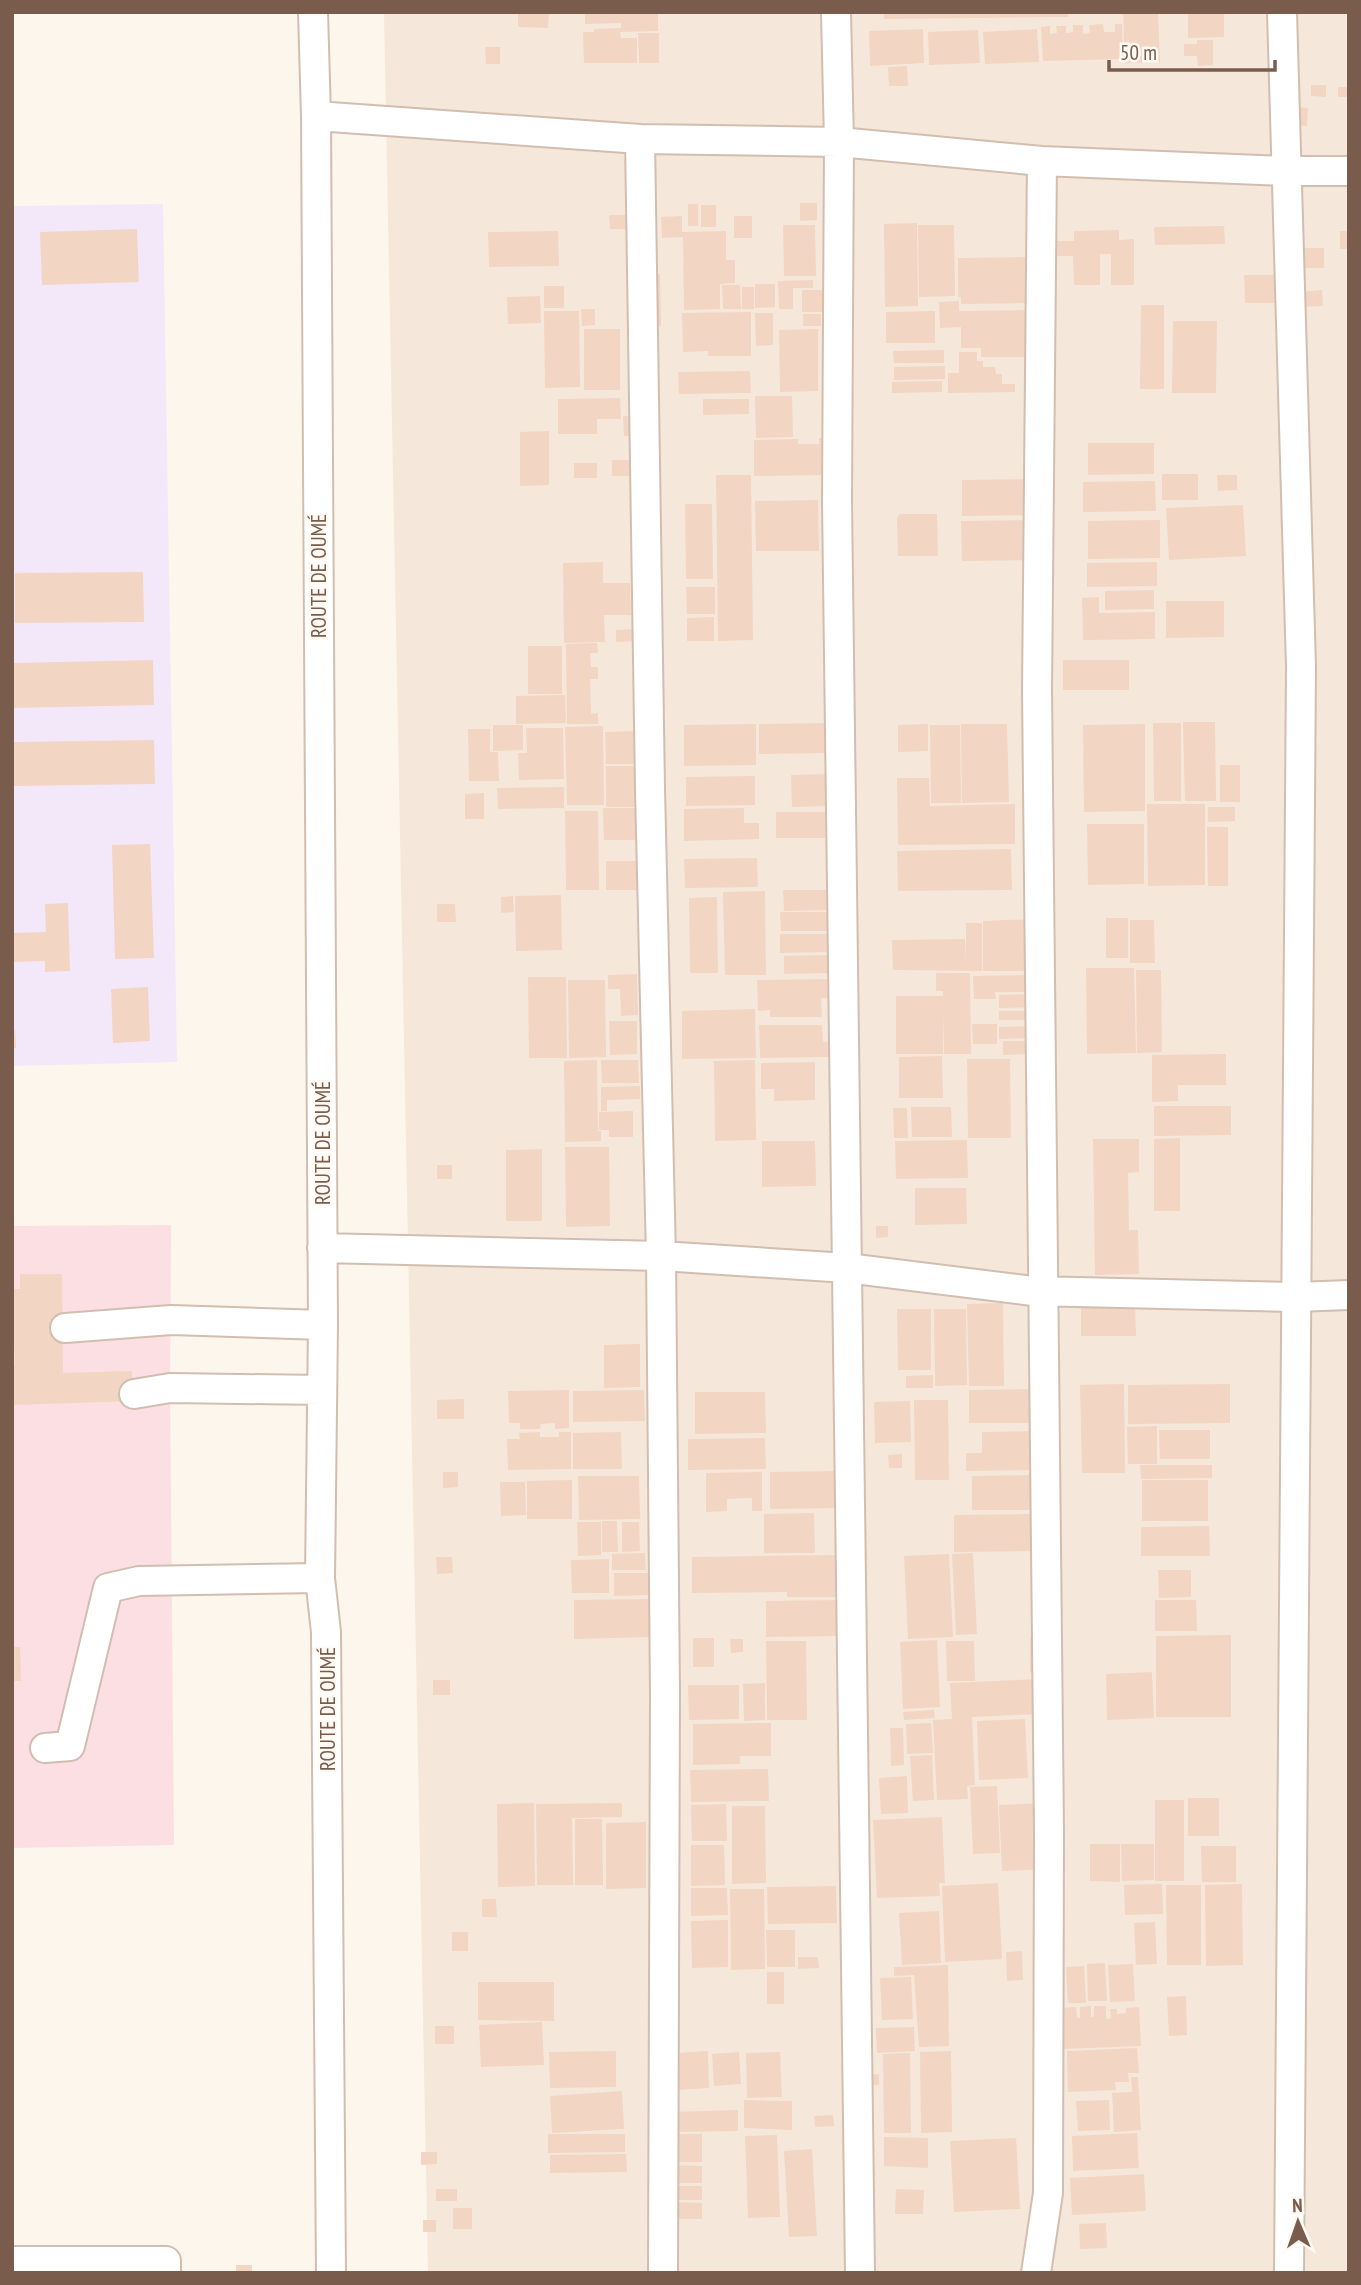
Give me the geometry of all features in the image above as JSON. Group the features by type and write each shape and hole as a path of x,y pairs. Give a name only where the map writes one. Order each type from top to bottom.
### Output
{"street":[{"name":"ROUTE DE OUMÉ","path":"313,12 316,116 323,1325 320,1578 326,1632 331,2273"},
{"path":"836,12 839,142 837,501 860,2273"},
{"path":"1283,12 1301,667 1289,2273"},
{"path":"316,116 640,139 839,142 1042,161 1349,171"},
{"path":"640,139 650,789 661,1256 665,1680 663,2273"},
{"path":"1036,2273 1048,2193 1049,2166 1049,1832 1037,691 1042,161"},
{"path":"322,1248 661,1256 847,1268 1042,1291 1296,1297 1349,1295"},
{"path":"65,1328 171,1320 323,1325"},
{"path":"134,1394 170,1388 322,1390"},
{"path":"45,1748 70,1746 108,1588 139,1581 320,1578"},
{"path":"12,2261 166,2260 166,2273"}],"shaded area":[{"path":"384,12 1349,12 1349,2273 428,2273"},
{"path":"163,204 177,1062 12,1066 12,206"},
{"path":"171,1225 174,1845 12,1848 12,1226"}],"building":[{"path":"518,12 549,12 548,28 518,27"},
{"path":"585,12 658,12 658,31 620,32 621,38 637,38 637,63 584,63 583,32 621,28 621,23 585,24"},
{"path":"884,12 1068,12 1068,17 884,19"},
{"path":"1123,12 1158,12 1160,62 1125,63"},
{"path":"1188,12 1224,12 1224,37 1188,38"},
{"path":"1103,24 1104,32 1115,32 1115,24 1122,24 1123,59 1043,61 1041,27 1050,26 1050,34 1057,33 1056,26 1066,26 1066,33 1073,32 1073,25 1083,25 1083,34 1090,33 1089,25"},
{"path":"923,29 924,63 870,66 869,31"},
{"path":"1037,29 1039,62 985,64 983,32"},
{"path":"978,30 980,63 929,65 928,32"},
{"path":"638,33 659,33 659,63 639,63"},
{"path":"1197,40 1213,40 1213,65 1198,66 1197,56 1184,56 1184,44 1197,44"},
{"path":"485,47 500,47 500,64 486,64"},
{"path":"907,66 908,86 889,86 888,67"},
{"path":"1311,85 1326,85 1326,97 1311,96"},
{"path":"1338,87 1349,87 1349,97 1338,97"},
{"path":"1295,107 1308,108 1307,126 1294,125"},
{"path":"800,203 817,203 817,220 800,221"},
{"path":"688,204 698,204 698,226 688,226"},
{"path":"701,205 716,205 716,227 701,227"},
{"path":"609,215 633,215 633,229 610,229"},
{"path":"682,216 682,232 726,231 726,260 735,260 735,283 720,284 720,309 684,310 683,237 662,238 661,217"},
{"path":"734,216 752,216 752,238 734,238"},
{"path":"917,223 918,306 885,307 884,224"},
{"path":"783,225 815,225 816,276 784,276"},
{"path":"918,225 954,225 955,296 919,297"},
{"path":"1224,226 1225,244 1155,245 1154,227"},
{"path":"137,229 139,282 42,285 40,232"},
{"path":"1119,230 1119,240 1134,239 1134,285 1111,285 1111,254 1100,254 1100,285 1074,285 1073,256 1057,256 1057,241 1074,241 1074,231"},
{"path":"558,231 559,266 489,267 488,232"},
{"path":"1340,231 1349,231 1349,249 1340,249"},
{"path":"1302,248 1324,248 1324,268 1302,268"},
{"path":"1029,257 1029,303 961,304 961,297 958,297 958,258"},
{"path":"646,274 660,274 661,326 646,326"},
{"path":"1244,275 1278,275 1278,303 1245,303"},
{"path":"813,280 813,288 793,288 793,309 779,309 778,281"},
{"path":"755,284 775,284 775,307 755,308"},
{"path":"722,285 740,285 741,309 723,309"},
{"path":"544,286 564,286 564,308 544,308"},
{"path":"742,287 754,287 754,309 742,309"},
{"path":"802,290 825,290 825,312 802,312"},
{"path":"1322,290 1323,306 1299,307 1298,292"},
{"path":"540,296 541,323 508,324 507,297"},
{"path":"959,301 959,311 1034,310 1035,357 981,357 981,348 961,348 961,327 940,328 939,302"},
{"path":"1141,305 1164,305 1164,389 1140,389"},
{"path":"581,309 595,309 595,325 582,326"},
{"path":"544,311 579,311 580,387 545,388"},
{"path":"935,311 935,343 886,343 886,312"},
{"path":"751,312 751,356 708,356 708,351 683,352 682,313"},
{"path":"755,313 773,313 773,345 756,346"},
{"path":"803,314 821,314 821,326 803,326"},
{"path":"1173,321 1217,321 1216,393 1172,393"},
{"path":"584,329 620,329 620,390 584,390"},
{"path":"818,329 818,391 780,392 779,330"},
{"path":"944,350 944,363 894,363 893,351"},
{"path":"959,352 977,352 977,361 983,361 983,367 995,367 996,374 1002,374 1002,384 1015,384 1015,392 948,393 948,373 959,373"},
{"path":"945,366 945,379 894,380 894,367"},
{"path":"750,371 751,393 679,394 678,372"},
{"path":"942,381 942,392 892,393 892,382"},
{"path":"755,396 792,396 793,437 756,438"},
{"path":"620,398 621,419 597,419 597,434 558,434 558,399"},
{"path":"703,399 749,399 749,414 703,415"},
{"path":"623,416 637,416 637,436 624,436"},
{"path":"549,431 549,485 520,486 520,432"},
{"path":"819,438 829,438 829,475 754,476 754,440 798,439 798,444 819,444"},
{"path":"1088,443 1154,443 1154,474 1088,475"},
{"path":"612,460 637,460 637,476 612,476"},
{"path":"574,463 597,463 597,478 574,478"},
{"path":"1162,474 1198,474 1198,500 1162,500"},
{"path":"716,475 751,475 753,640 718,641"},
{"path":"1217,475 1237,475 1237,490 1218,491"},
{"path":"1035,479 1035,515 962,516 962,480"},
{"path":"1155,481 1156,511 1083,512 1083,482"},
{"path":"818,500 819,551 756,551 755,501"},
{"path":"685,504 712,504 713,579 686,579"},
{"path":"1243,505 1246,556 1169,560 1166,508"},
{"path":"900,514 937,514 938,556 898,556 897,517"},
{"path":"1038,520 1038,560 962,561 961,521"},
{"path":"1160,520 1160,558 1088,559 1088,521"},
{"path":"603,562 603,583 630,583 631,615 604,615 605,642 564,643 563,563"},
{"path":"1157,562 1157,586 1087,587 1087,563"},
{"path":"143,572 144,622 15,623 15,573"},
{"path":"686,587 715,587 715,614 687,614"},
{"path":"1154,590 1154,609 1105,610 1105,591"},
{"path":"1099,597 1099,613 1155,612 1155,639 1083,640 1082,598"},
{"path":"1166,601 1224,601 1224,637 1166,638"},
{"path":"714,617 714,641 687,641 687,618"},
{"path":"635,629 636,641 616,642 616,630"},
{"path":"597,643 598,653 590,653 591,667 598,667 598,679 590,679 591,714 598,713 598,724 567,724 566,644"},
{"path":"528,646 562,646 562,694 528,694"},
{"path":"153,660 154,705 12,708 12,663"},
{"path":"1063,660 1129,660 1129,690 1063,690"},
{"path":"565,695 566,723 516,724 516,696"},
{"path":"1183,722 1215,722 1216,801 1185,801"},
{"path":"830,723 831,753 759,754 759,724"},
{"path":"1153,723 1181,723 1181,801 1154,801"},
{"path":"756,724 756,765 684,766 684,725"},
{"path":"928,724 928,751 898,752 898,725"},
{"path":"961,724 1007,724 1009,802 962,803"},
{"path":"1145,724 1145,811 1084,812 1083,725"},
{"path":"493,725 523,725 523,750 493,751"},
{"path":"930,725 960,725 961,803 931,803"},
{"path":"603,726 604,805 567,805 565,727"},
{"path":"526,728 563,728 564,779 519,780 518,753 527,753"},
{"path":"468,729 490,729 490,752 498,752 499,781 469,781"},
{"path":"637,731 638,764 606,764 605,732"},
{"path":"154,740 155,784 14,786 14,742"},
{"path":"1220,765 1240,765 1240,802 1220,802"},
{"path":"606,766 639,766 640,807 606,807"},
{"path":"828,774 829,806 792,807 791,775"},
{"path":"755,776 755,805 686,806 686,777"},
{"path":"897,778 929,778 930,806 1015,804 1015,844 898,845"},
{"path":"564,787 564,808 498,809 497,788"},
{"path":"484,793 484,819 465,819 465,794"},
{"path":"1147,804 1205,804 1205,885 1148,886"},
{"path":"1208,807 1235,807 1235,821 1208,822"},
{"path":"603,808 638,808 639,840 604,840"},
{"path":"744,808 744,823 759,823 759,839 684,841 684,809"},
{"path":"565,811 598,811 599,890 566,890"},
{"path":"776,812 825,812 825,838 776,838"},
{"path":"1087,824 1144,824 1144,884 1088,885"},
{"path":"1207,827 1228,827 1228,886 1208,886"},
{"path":"150,844 154,958 115,959 112,845"},
{"path":"1011,849 1012,890 898,891 897,851"},
{"path":"757,858 758,887 685,888 684,859"},
{"path":"606,861 637,861 637,890 606,890"},
{"path":"783,890 829,890 829,910 784,911"},
{"path":"765,891 766,975 725,975 723,892"},
{"path":"561,895 562,950 516,951 515,896"},
{"path":"513,896 514,912 501,913 501,897"},
{"path":"717,897 718,973 690,973 689,898"},
{"path":"68,903 70,971 45,972 45,961 12,962 12,933 46,932 45,904"},
{"path":"437,904 455,904 456,922 437,922"},
{"path":"780,912 827,912 827,931 781,931"},
{"path":"1106,918 1128,918 1128,958 1106,958"},
{"path":"1033,919 1034,971 983,971 983,921"},
{"path":"1130,920 1154,920 1155,963 1130,963"},
{"path":"966,923 982,923 982,971 893,970 892,940 965,939 966,962"},
{"path":"780,934 828,934 828,952 780,953"},
{"path":"828,955 829,973 784,974 784,956"},
{"path":"1086,968 1134,968 1136,1053 1087,1054"},
{"path":"1136,970 1161,970 1162,1052 1137,1053"},
{"path":"936,973 970,973 971,1054 944,1054 944,1008 943,1054 896,1054 896,996 943,996 943,991 936,991"},
{"path":"637,974 638,1015 621,1016 620,989 608,989 608,975"},
{"path":"1038,975 1038,992 995,992 996,999 974,999 973,976"},
{"path":"528,977 566,977 567,1058 529,1058"},
{"path":"828,979 828,998 821,998 822,1017 770,1017 770,1010 758,1011 757,980"},
{"path":"568,980 605,980 606,1057 569,1058"},
{"path":"148,987 150,1041 113,1043 111,989"},
{"path":"1032,994 1033,1007 999,1008 999,995"},
{"path":"755,1009 756,1058 682,1059 682,1011"},
{"path":"999,1011 1035,1011 1035,1020 999,1020"},
{"path":"609,1021 637,1021 637,1054 610,1055"},
{"path":"972,1024 997,1024 997,1044 973,1044"},
{"path":"759,1025 822,1025 823,1042 831,1041 831,1057 760,1058"},
{"path":"1039,1026 1039,1038 999,1039 999,1027"},
{"path":"15,1030 16,1048 12,1049 12,1031"},
{"path":"1003,1041 1032,1041 1032,1054 1003,1055"},
{"path":"1226,1054 1226,1085 1178,1085 1178,1101 1152,1102 1152,1055"},
{"path":"942,1056 943,1098 899,1098 899,1057"},
{"path":"967,1059 1010,1059 1011,1138 968,1138"},
{"path":"597,1060 598,1131 601,1131 601,1141 565,1142 564,1061"},
{"path":"601,1060 638,1060 639,1083 602,1083"},
{"path":"755,1060 756,1140 715,1141 714,1061"},
{"path":"815,1062 815,1100 774,1101 774,1089 761,1089 761,1063"},
{"path":"640,1086 640,1099 607,1100 607,1111 601,1111 601,1087"},
{"path":"1154,1106 1231,1106 1231,1135 1154,1136"},
{"path":"911,1107 951,1107 952,1137 912,1137"},
{"path":"893,1108 907,1108 908,1138 894,1138"},
{"path":"633,1111 633,1137 609,1137 609,1130 599,1130 599,1112"},
{"path":"1180,1138 1180,1211 1154,1211 1154,1139"},
{"path":"1093,1139 1139,1139 1139,1172 1128,1173 1129,1230 1138,1230 1139,1274 1095,1275"},
{"path":"967,1140 968,1178 896,1179 895,1141"},
{"path":"762,1141 815,1141 816,1186 762,1187"},
{"path":"565,1147 609,1147 610,1226 566,1227"},
{"path":"542,1149 542,1221 506,1221 506,1150"},
{"path":"437,1165 452,1165 452,1179 437,1179"},
{"path":"915,1188 966,1188 967,1224 915,1225"},
{"path":"876,1226 888,1226 888,1237 876,1238"},
{"path":"20,1274 62,1274 63,1373 132,1371 133,1401 12,1405 12,1365 15,1365 12,1289 20,1289"},
{"path":"1135,1301 1136,1336 1081,1336 1081,1302"},
{"path":"1003,1303 1004,1386 969,1386 967,1304"},
{"path":"897,1309 931,1309 931,1370 898,1370"},
{"path":"934,1309 966,1309 967,1385 935,1386"},
{"path":"640,1344 640,1387 604,1388 604,1345"},
{"path":"933,1375 933,1388 906,1388 906,1376"},
{"path":"1124,1384 1125,1473 1082,1473 1080,1385"},
{"path":"1230,1384 1230,1423 1128,1424 1128,1385"},
{"path":"1039,1389 1039,1423 969,1423 969,1390"},
{"path":"569,1390 569,1428 555,1429 555,1423 541,1424 540,1429 520,1429 520,1423 509,1423 508,1391"},
{"path":"644,1390 645,1421 573,1422 573,1391"},
{"path":"695,1392 765,1392 766,1433 695,1434"},
{"path":"464,1399 464,1419 437,1419 437,1400"},
{"path":"914,1400 948,1400 949,1480 915,1480"},
{"path":"910,1401 911,1442 875,1443 874,1402"},
{"path":"1157,1426 1157,1464 1128,1464 1127,1427"},
{"path":"1159,1430 1210,1430 1210,1459 1160,1459"},
{"path":"1040,1431 1040,1470 966,1471 966,1453 982,1453 982,1432"},
{"path":"540,1432 540,1437 559,1437 559,1432 571,1432 571,1469 508,1470 507,1439 520,1439 519,1433"},
{"path":"621,1432 622,1469 573,1469 573,1433"},
{"path":"765,1438 766,1469 688,1470 688,1439"},
{"path":"902,1454 902,1468 889,1468 888,1455"},
{"path":"1140,1465 1212,1465 1212,1478 1141,1479"},
{"path":"841,1471 841,1508 770,1509 770,1472"},
{"path":"443,1472 458,1472 458,1487 443,1488"},
{"path":"762,1472 762,1511 752,1511 752,1498 727,1499 727,1511 706,1512 706,1473"},
{"path":"1041,1475 1041,1510 972,1510 972,1476"},
{"path":"578,1476 639,1476 640,1519 579,1520"},
{"path":"572,1480 572,1519 527,1519 527,1481"},
{"path":"1142,1480 1208,1480 1208,1521 1142,1521"},
{"path":"500,1482 525,1482 526,1515 501,1516"},
{"path":"814,1513 815,1553 764,1553 764,1514"},
{"path":"1043,1514 1043,1551 954,1552 954,1515"},
{"path":"602,1521 617,1521 618,1552 602,1552"},
{"path":"577,1522 601,1522 601,1555 578,1556"},
{"path":"622,1522 639,1522 640,1551 622,1552"},
{"path":"1209,1526 1210,1556 1141,1556 1141,1527"},
{"path":"645,1553 646,1570 612,1570 612,1554"},
{"path":"973,1553 977,1634 956,1635 952,1554"},
{"path":"949,1554 953,1637 908,1639 904,1556"},
{"path":"839,1555 839,1597 787,1597 787,1592 692,1593 692,1557"},
{"path":"436,1557 452,1557 453,1573 437,1574"},
{"path":"609,1559 609,1593 572,1593 571,1560"},
{"path":"1158,1570 1191,1570 1191,1597 1159,1598"},
{"path":"614,1573 648,1573 648,1595 614,1596"},
{"path":"652,1599 652,1637 574,1639 574,1600"},
{"path":"844,1600 844,1636 766,1637 766,1601"},
{"path":"1155,1600 1196,1600 1197,1631 1155,1631"},
{"path":"1231,1635 1231,1717 1156,1717 1156,1636"},
{"path":"1030,1637 1045,1637 1045,1672 1030,1672"},
{"path":"693,1638 714,1638 714,1667 693,1667"},
{"path":"730,1639 743,1639 743,1652 731,1653"},
{"path":"937,1640 940,1707 903,1709 900,1642"},
{"path":"766,1641 806,1641 807,1720 767,1720"},
{"path":"946,1641 974,1641 975,1681 947,1681"},
{"path":"12,1647 20,1647 21,1681 12,1681"},
{"path":"1152,1672 1154,1718 1107,1720 1106,1674"},
{"path":"1041,1679 1042,1714 972,1717 975,1785 967,1786 968,1799 937,1800 933,1720 952,1719 950,1683"},
{"path":"433,1680 450,1680 450,1695 433,1695"},
{"path":"765,1683 765,1720 744,1721 743,1684"},
{"path":"688,1685 739,1685 739,1719 689,1720"},
{"path":"934,1710 935,1718 904,1720 903,1712"},
{"path":"1025,1719 1028,1778 979,1780 977,1721"},
{"path":"771,1723 771,1756 740,1756 740,1764 693,1765 693,1724"},
{"path":"931,1723 933,1753 907,1754 906,1724"},
{"path":"890,1728 903,1728 904,1765 891,1766"},
{"path":"932,1755 934,1800 913,1801 910,1756"},
{"path":"768,1769 769,1801 691,1802 690,1770"},
{"path":"907,1776 908,1813 881,1814 879,1778"},
{"path":"997,1786 1000,1853 973,1854 970,1787"},
{"path":"1188,1798 1219,1798 1219,1836 1188,1836"},
{"path":"1155,1800 1184,1800 1184,1881 1155,1881"},
{"path":"534,1803 535,1886 498,1887 497,1804"},
{"path":"622,1803 622,1817 572,1818 573,1885 537,1885 536,1804"},
{"path":"1044,1803 1047,1869 1002,1871 999,1805"},
{"path":"726,1804 727,1841 692,1841 691,1805"},
{"path":"732,1806 765,1806 766,1883 732,1884"},
{"path":"942,1817 945,1883 939,1883 940,1896 877,1898 873,1820"},
{"path":"575,1819 602,1819 603,1885 575,1885"},
{"path":"646,1822 646,1888 606,1889 606,1823"},
{"path":"1090,1844 1120,1844 1120,1882 1090,1881"},
{"path":"1121,1844 1154,1844 1154,1880 1122,1881"},
{"path":"691,1845 724,1845 725,1885 691,1886"},
{"path":"1201,1846 1236,1846 1236,1882 1202,1882"},
{"path":"998,1883 1002,1959 945,1962 942,1886"},
{"path":"1162,1884 1163,1914 1125,1915 1124,1885"},
{"path":"1242,1884 1243,1965 1206,1966 1205,1885"},
{"path":"1166,1885 1201,1885 1201,1965 1167,1965"},
{"path":"836,1886 837,1923 768,1924 767,1887"},
{"path":"691,1888 727,1888 728,1915 691,1916"},
{"path":"730,1889 764,1889 765,1969 731,1970"},
{"path":"482,1899 496,1899 497,1917 482,1917"},
{"path":"939,1911 941,1963 902,1965 899,1913"},
{"path":"728,1920 728,1967 692,1968 691,1921"},
{"path":"1155,1922 1157,1964 1136,1965 1134,1923"},
{"path":"766,1930 795,1930 795,1967 767,1967"},
{"path":"452,1932 468,1932 468,1951 452,1951"},
{"path":"1022,1951 1023,1980 1007,1981 1006,1952"},
{"path":"798,1957 818,1957 819,1968 798,1969"},
{"path":"1105,1963 1107,2001 1088,2001 1087,1964"},
{"path":"1133,1964 1135,2001 1110,2002 1108,1965"},
{"path":"948,1965 949,2046 919,2047 914,1975 894,1976 894,1967"},
{"path":"1084,1966 1086,2003 1068,2003 1066,1967"},
{"path":"767,1972 784,1972 784,2004 767,2004"},
{"path":"911,1977 913,2019 882,2020 880,1978"},
{"path":"478,1982 554,1982 554,2021 478,2020"},
{"path":"1186,1996 1187,2035 1169,2036 1167,1997"},
{"path":"1091,2006 1091,2017 1094,2017 1094,2006 1106,2006 1106,2019 1111,2018 1110,2009 1117,2009 1117,2014 1126,2013 1126,2008 1139,2007 1141,2046 1063,2049 1061,2008 1076,2007 1077,2018 1080,2018 1080,2007"},
{"path":"542,2022 544,2065 481,2067 479,2025"},
{"path":"435,2026 454,2026 454,2044 435,2044"},
{"path":"914,2027 915,2051 877,2053 876,2028"},
{"path":"1137,2048 1139,2073 1128,2073 1129,2082 1115,2082 1116,2090 1068,2092 1067,2051"},
{"path":"616,2051 616,2087 550,2088 549,2052"},
{"path":"708,2051 709,2088 678,2090 676,2053"},
{"path":"951,2051 952,2132 921,2133 920,2052"},
{"path":"739,2052 741,2084 714,2086 712,2054"},
{"path":"780,2052 782,2097 747,2098 746,2053"},
{"path":"910,2053 911,2133 884,2133 883,2054"},
{"path":"879,2074 879,2085 872,2085 872,2097 867,2097 866,2075"},
{"path":"1131,2077 1138,2077 1141,2130 1114,2132 1112,2093 1132,2092"},
{"path":"622,2091 624,2129 552,2133 550,2096"},
{"path":"744,2100 792,2101 792,2130 744,2128"},
{"path":"1109,2100 1110,2130 1078,2131 1076,2101"},
{"path":"738,2110 738,2131 670,2132 670,2112"},
{"path":"833,2115 834,2126 815,2127 814,2116"},
{"path":"1137,2133 1139,2168 1073,2171 1072,2136"},
{"path":"548,2134 625,2134 625,2152 548,2153"},
{"path":"673,2134 702,2134 702,2162 673,2162"},
{"path":"777,2135 780,2217 748,2218 745,2136"},
{"path":"884,2137 928,2138 928,2168 884,2166"},
{"path":"1016,2138 1020,2209 954,2212 950,2141"},
{"path":"812,2149 817,2236 789,2237 784,2151"},
{"path":"421,2152 437,2152 437,2164 421,2165"},
{"path":"626,2154 627,2172 550,2173 550,2155"},
{"path":"673,2165 702,2166 702,2183 672,2183"},
{"path":"1144,2174 1146,2211 1072,2215 1070,2178"},
{"path":"673,2186 702,2186 702,2200 672,2200"},
{"path":"436,2189 457,2189 457,2201 436,2201"},
{"path":"896,2189 924,2190 923,2214 895,2214"},
{"path":"672,2202 702,2203 702,2219 672,2219"},
{"path":"453,2208 472,2208 472,2229 453,2229"},
{"path":"423,2220 436,2220 436,2232 423,2232"},
{"path":"1106,2223 1107,2248 1080,2249 1079,2224"},
{"path":"236,2265 252,2265 252,2273 236,2273"}]}
